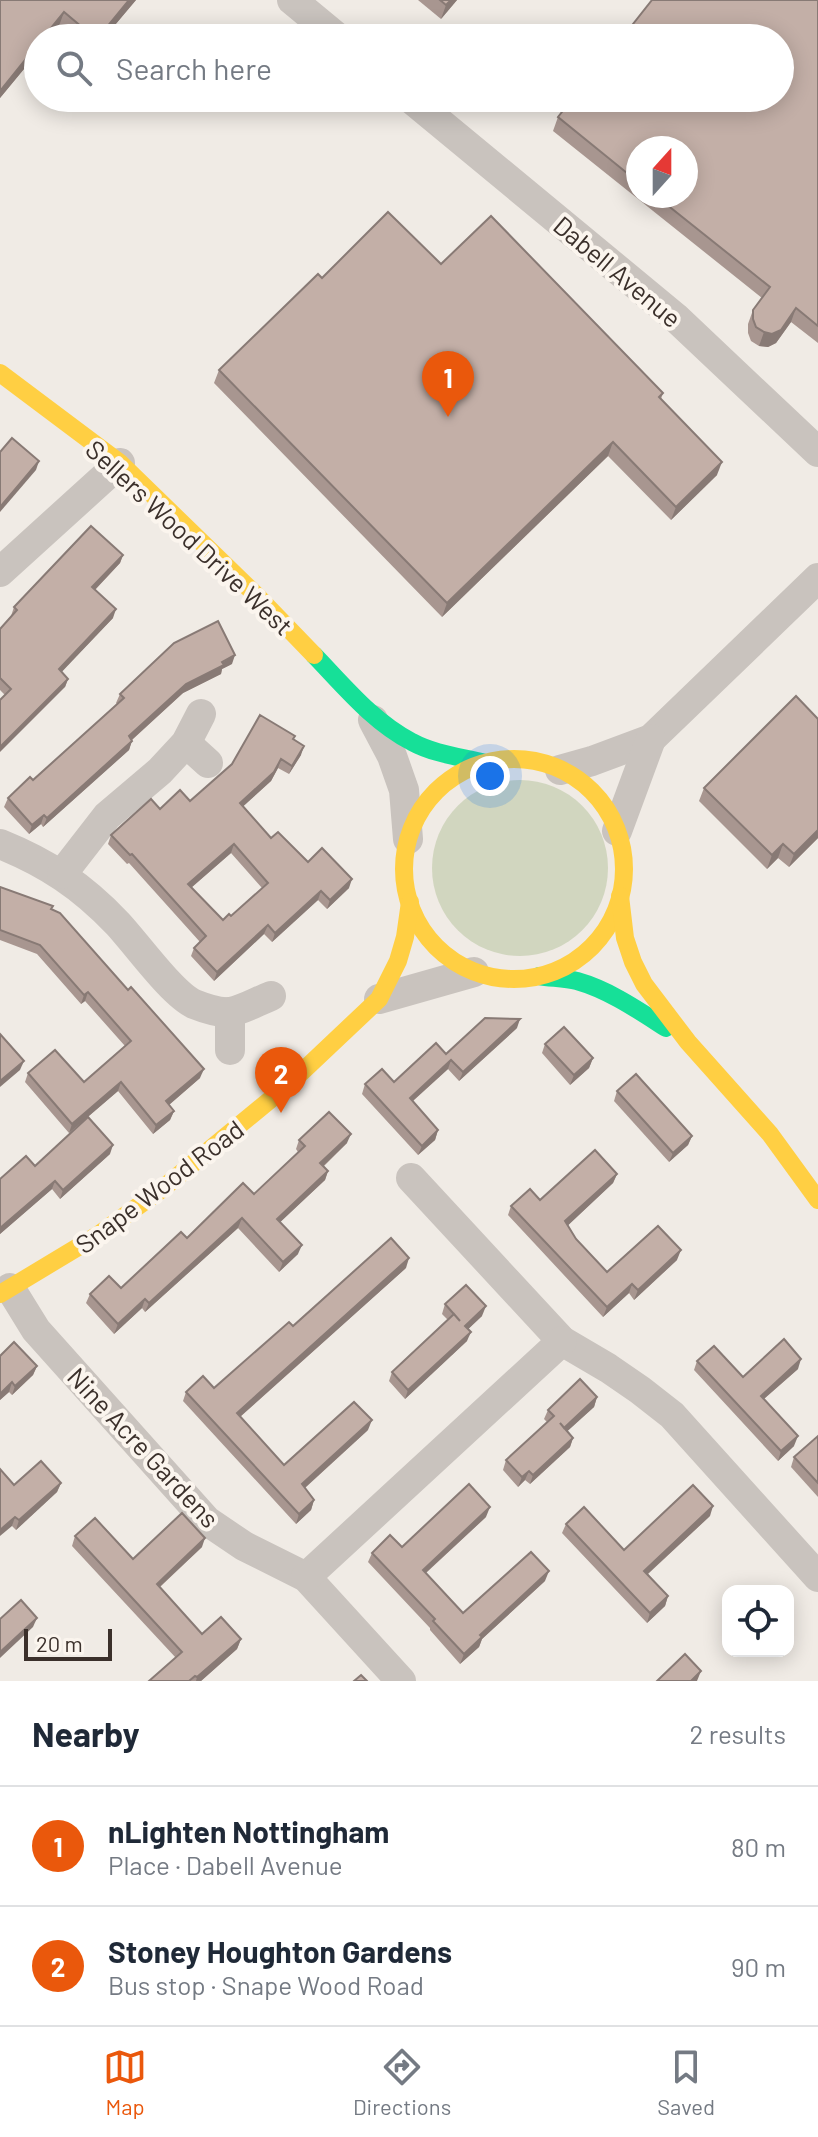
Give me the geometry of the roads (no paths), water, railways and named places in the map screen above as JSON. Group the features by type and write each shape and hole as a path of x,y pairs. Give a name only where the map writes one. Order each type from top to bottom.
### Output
{"street":[{"path":"292,0 321,24"},
{"name":"Dabell Avenue","path":"427,112 675,317 818,452"},
{"name":"Sellers Wood Drive West","path":"0,373 120,463 259,598 370,713 411,742 485,763"},
{"path":"0,572 120,463"},
{"path":"560,770 651,739 818,578"},
{"name":"Sellers Wood Drive West","path":"370,713 392,756 404,790 408,839"},
{"path":"62,874 107,816 160,771 197,753 201,714"},
{"path":"617,831 651,739"},
{"path":"504,760 542,763 579,780 595,794 608,812 623,852 624,874 620,896 613,918 600,938 563,968 539,976 517,979 495,977 474,972 455,962 437,948 423,931 405,888 404,863 408,839 417,816 431,796 456,776 485,763 504,760"},
{"path":"0,844 62,874 90,896 175,990 191,1003 230,1012 271,996"},
{"path":"620,896 625,938 644,984 688,1042 770,1134 818,1200"},
{"name":"Snape Wood Road","path":"5,1291 98,1235 162,1189 288,1085 379,999 398,961 410,902"},
{"name":"Snape Wood Road","path":"379,999 474,972"},
{"path":"539,976 574,980 621,999 688,1042"},
{"path":"230,1012 230,1050"},
{"path":"411,1178 562,1341 618,1375 672,1415 818,1577"},
{"name":"Nine Acre Gardens","path":"5,1291 36,1330 207,1521 244,1546 306,1577 401,1681"},
{"path":"306,1577 562,1341"}],"place":[{"name":"nLighten Nottingham","path":"448,417"},
{"name":"Stoney Houghton Gardens","path":"281,1113"}]}
